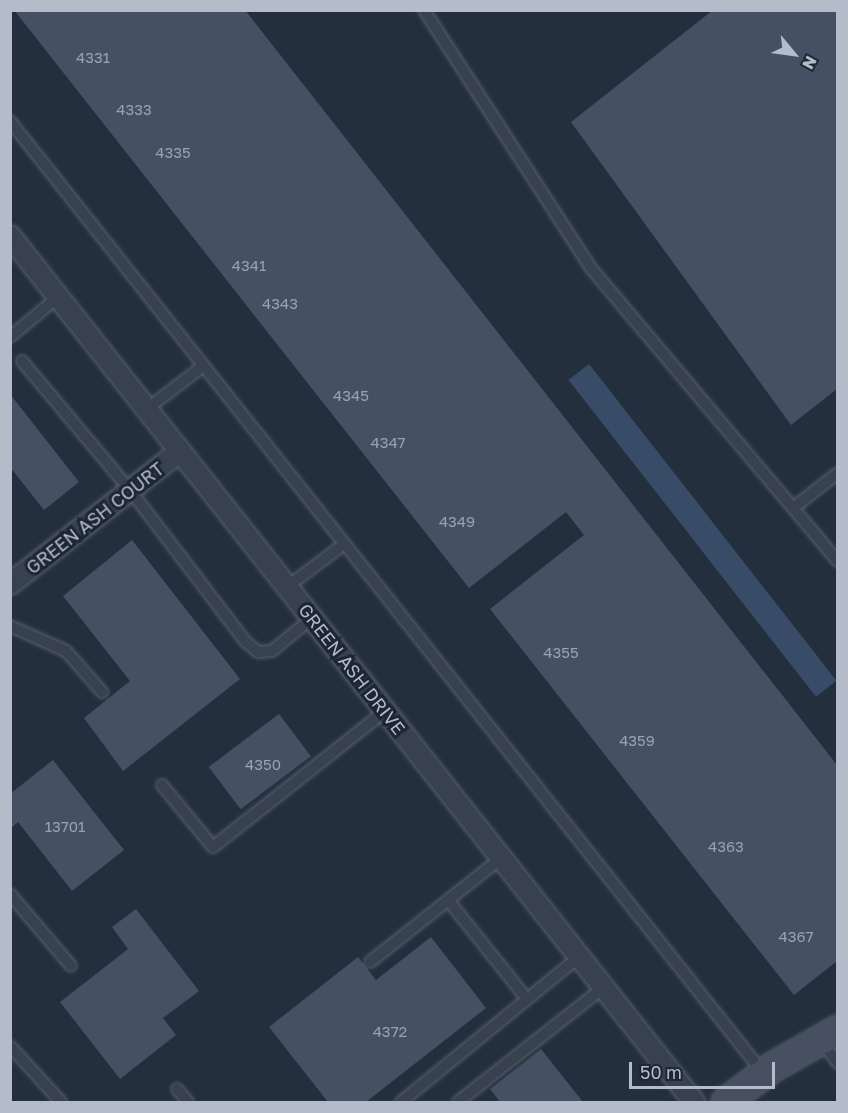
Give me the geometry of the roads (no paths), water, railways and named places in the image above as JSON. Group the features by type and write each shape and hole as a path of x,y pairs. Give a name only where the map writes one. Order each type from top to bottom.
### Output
{"street":[{"name":"GREEN ASH DRIVE","path":"10,236 694,1102"},
{"name":"GREEN ASH COURT","path":"10,585 180,451"},
{"path":"726,1102 764,1074 829,1034"}],"lane":[{"path":"423,10 590,267 837,561"},
{"path":"12,127 764,1074"},
{"path":"10,337 58,297"},
{"path":"22,361 130,490 246,642 258,652 272,651 312,618"},
{"path":"147,410 203,366"},
{"path":"793,508 837,473"},
{"path":"287,587 344,544"},
{"path":"10,626 66,651 102,692"},
{"path":"162,785 213,848 385,711"},
{"path":"370,962 501,858"},
{"path":"10,894 71,966"},
{"path":"448,900 527,999"},
{"path":"401,1102 579,957"},
{"path":"458,1102 603,988"},
{"path":"829,1034 837,1063"},
{"path":"10,1046 61,1102"},
{"path":"177,1089 188,1102"}],"water":[{"path":"589,364 836,681 816,697 569,380"}]}
